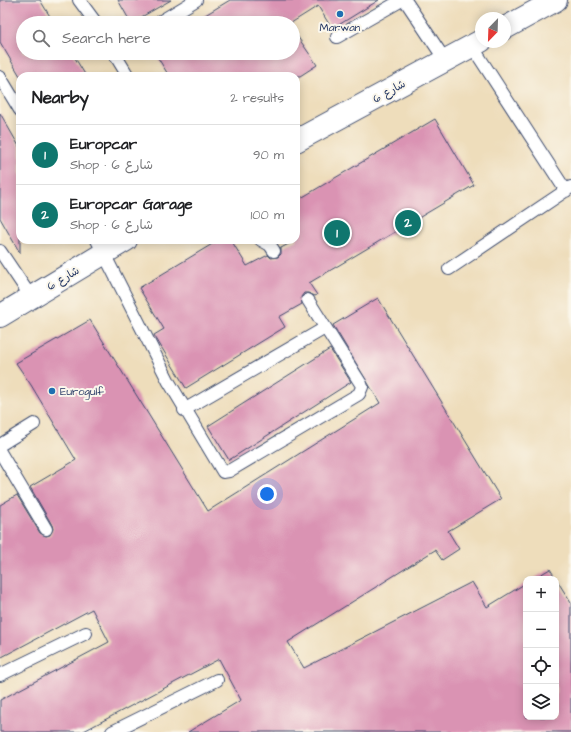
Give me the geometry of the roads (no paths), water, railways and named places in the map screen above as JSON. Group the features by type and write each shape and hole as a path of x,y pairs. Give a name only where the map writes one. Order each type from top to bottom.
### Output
{"street":[{"path":"511,24 542,3"},
{"name":"شارع 6","path":"300,139 475,44"},
{"name":"شارع 6","path":"0,316 31,297 101,247 112,244"}],"lane":[{"path":"79,0 91,16"},
{"path":"170,16 196,0"},
{"path":"337,37 402,0"},
{"path":"405,0 445,60"},
{"path":"449,269 568,189 479,48"},
{"path":"118,60 126,72"},
{"path":"0,77 16,103"},
{"path":"101,247 184,410 223,472 229,471 360,394 362,388 361,384 308,300"},
{"path":"0,251 31,297"},
{"path":"184,410 325,328"},
{"path":"0,445 34,424"},
{"path":"0,452 46,529"},
{"path":"0,675 86,633"},
{"path":"112,732 217,680"}],"place":[{"name":"Marwan","path":"340,14"},
{"name":"Europcar Garage","path":"408,223"},
{"name":"Europcar","path":"337,233"},
{"name":"Eurogulf","path":"52,391"}]}
